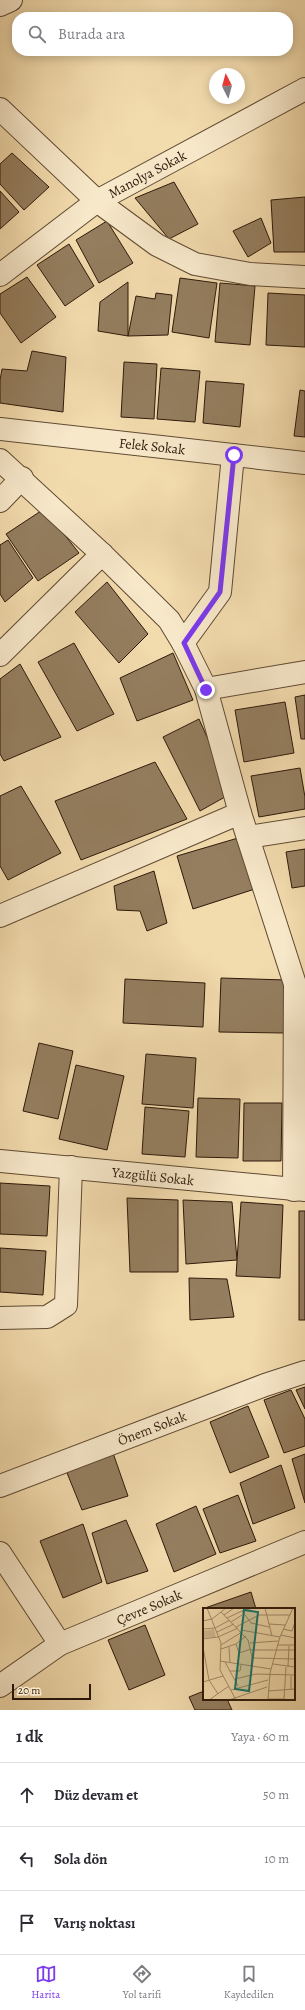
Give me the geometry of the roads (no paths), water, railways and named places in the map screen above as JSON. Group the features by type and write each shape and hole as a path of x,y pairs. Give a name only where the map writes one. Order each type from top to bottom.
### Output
{"street":[{"path":"0,5 11,0"},
{"name":"Manolya Sokak","path":"0,275 97,202 305,88"},
{"path":"0,109 97,202 157,245 195,264 250,274 305,277"},
{"name":"Felek Sokak","path":"0,429 305,463"},
{"path":"184,643 220,592 234,455"},
{"path":"0,460 22,478 169,620 184,643 206,690 240,813 300,998 299,1190"},
{"path":"0,501 22,478"},
{"path":"0,655 102,554"},
{"path":"206,690 305,672"},
{"path":"0,916 240,813"},
{"path":"248,837 305,828"},
{"name":"Yazgülü Sokak","path":"0,1161 299,1190"},
{"path":"0,1318 47,1316 66,1305 71,1167"},
{"name":"Önem Sokak","path":"0,1486 265,1385 305,1372"},
{"name":"Çevre Sokak","path":"0,1686 60,1644 305,1542"},
{"path":"0,1553 60,1644"}]}
